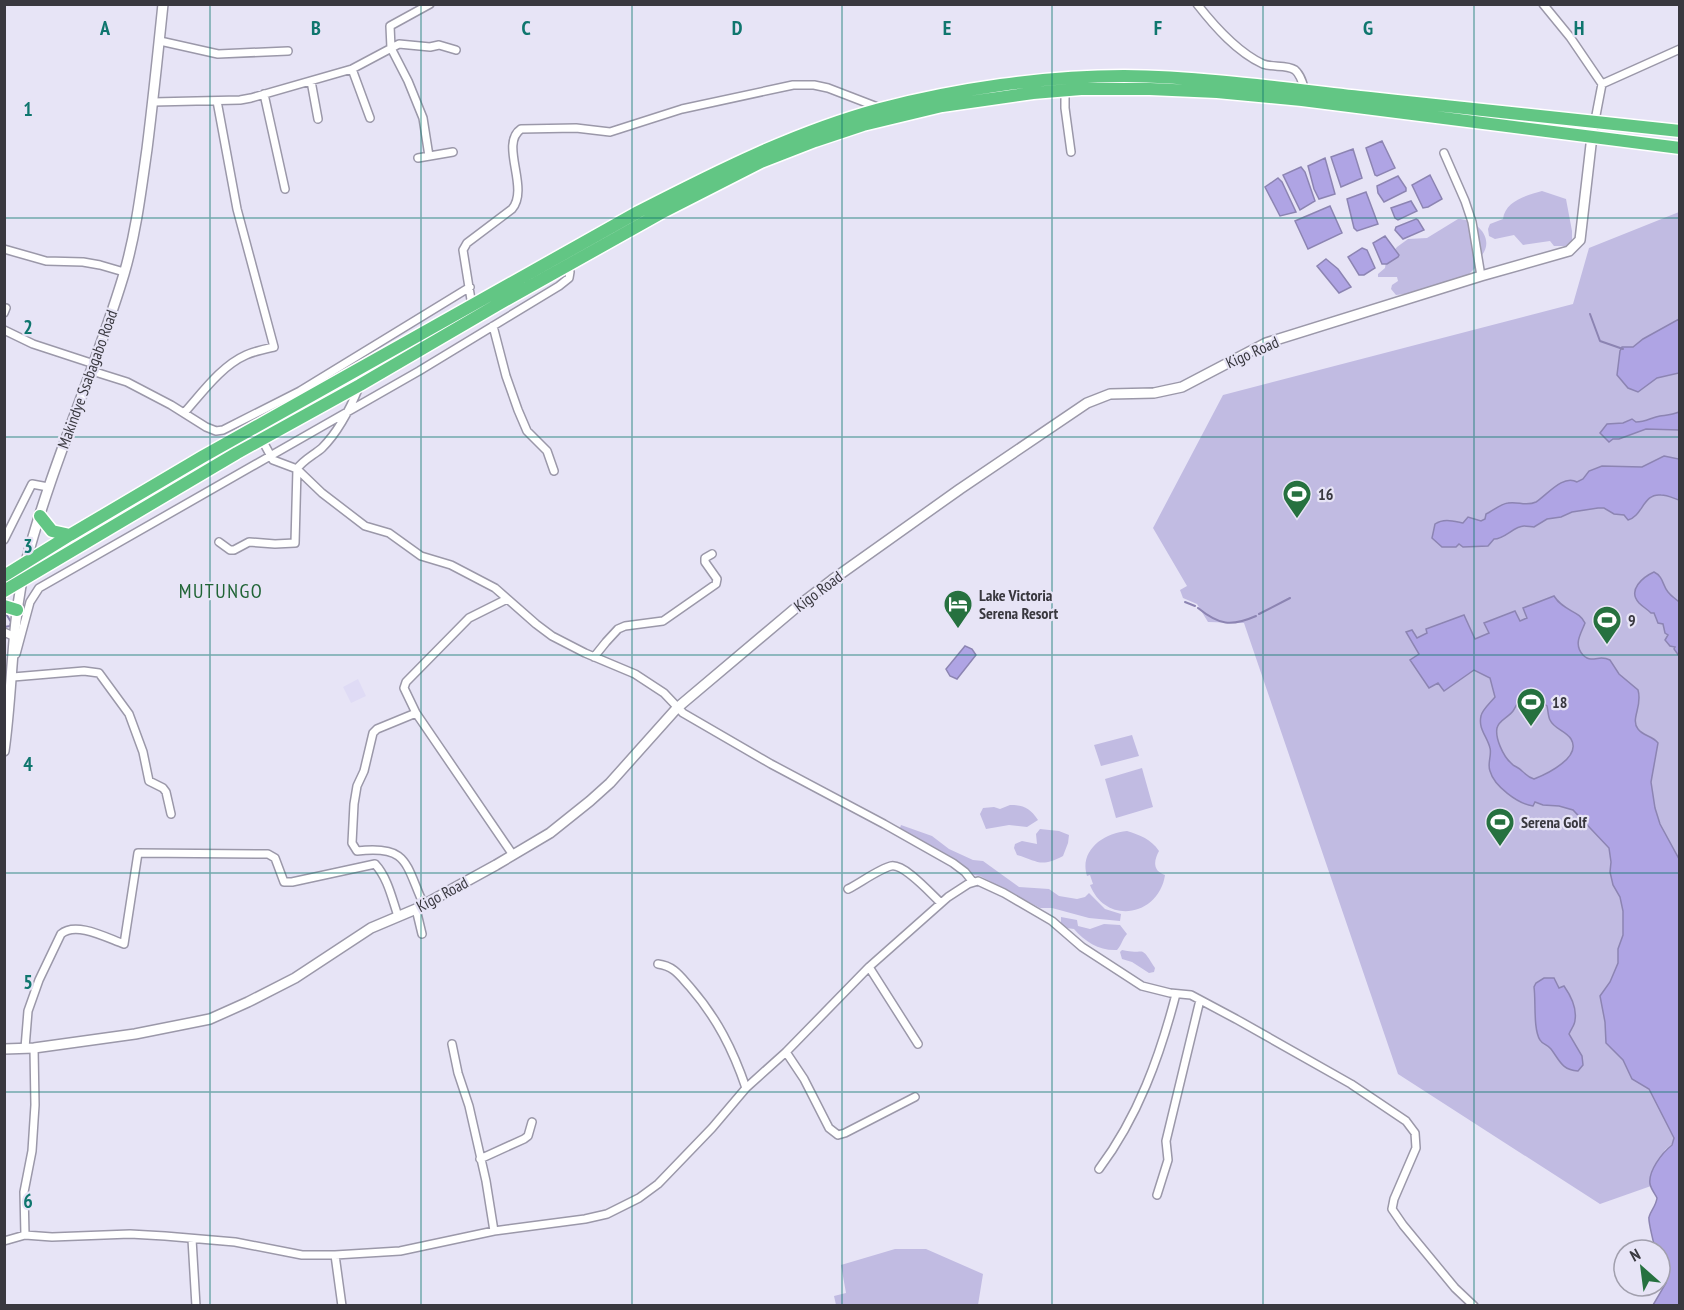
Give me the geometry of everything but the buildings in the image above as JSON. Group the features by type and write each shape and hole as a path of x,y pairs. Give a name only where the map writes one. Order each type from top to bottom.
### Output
{"highway":[{"path":"4,576 257,425 638,212 706,177 805,134 882,109 971,90 1099,77 1223,81 1680,131"},
{"path":"4,591 261,438 360,385 566,266 722,181 761,162 863,125 942,106 1065,90 1150,89 1302,100 1680,148"},
{"path":"40,516 52,531 70,535"},
{"path":"4,606 17,610"}],"street":[{"name":"Makindye Ssabagabo Road","path":"4,751 17,610 26,564 48,487 93,368 132,240 153,102 164,4"},
{"path":"429,156 423,118 391,48 390,26 430,4"},
{"path":"1197,4 1208,18 1245,53 1265,65 1294,70 1300,76 1305,91"},
{"path":"1543,4 1570,37 1602,84 1592,136"},
{"path":"160,41 218,54 288,51"},
{"path":"153,102 244,99 352,69 399,44 427,47 439,45 456,50"},
{"path":"1602,84 1680,49"},
{"path":"352,69 370,118"},
{"path":"311,81 318,119"},
{"path":"471,306 464,246 512,209 518,200 513,151 515,135 521,129 576,128 610,132 682,109 786,86 806,84 828,88 882,109"},
{"path":"1065,90 1071,152"},
{"path":"264,93 285,189"},
{"path":"184,413 210,384 237,360 247,354 274,347 237,209 217,101"},
{"name":"Kigo Road","path":"4,1049 30,1048 135,1034 210,1019 295,978 371,928 420,906 550,833 610,783 677,708 832,580 1087,403 1110,394 1154,393 1176,389 1266,343 1569,251 1580,240 1592,136"},
{"path":"418,158 453,152"},
{"path":"1444,153 1472,222 1481,276"},
{"path":"4,249 46,261 83,262 124,272"},
{"path":"13,665 30,602 39,588 350,410 559,286 569,278 570,272 566,266"},
{"path":"4,330 127,382 213,430 223,430 300,391 470,287"},
{"path":"493,326 506,376 518,410 527,431 547,451 554,471"},
{"path":"219,542 230,550 249,542 295,543 297,469 324,446 350,410 360,385"},
{"path":"261,438 269,456 277,464 297,469 322,493 364,526 389,533 421,556 459,569 495,588 552,636 643,678 664,693 683,713 771,764 953,863 973,882"},
{"path":"4,540 32,484 48,487"},
{"path":"594,657 618,629 663,621 716,584 717,579 705,562 705,558 712,554"},
{"path":"507,600 470,618 406,682 405,693 416,713 513,855"},
{"path":"4,632 15,638"},
{"path":"12,677 84,671 99,674 129,714 150,781 166,792 171,814"},
{"path":"416,713 377,729 373,733 364,771 357,786 352,843 357,851 386,849 401,857 420,906 422,934"},
{"path":"25,1235 24,1192 32,1151 35,1105 28,1011 39,980 62,934 67,929 76,928 124,944 138,853 268,854 275,858 284,882 375,864 381,870 398,916"},
{"path":"848,889 886,868 895,866 903,869 941,903"},
{"path":"4,1241 25,1235 73,1237 130,1234 235,1242 302,1255 335,1256 400,1251 476,1237 494,1231 606,1214 639,1198 658,1184 712,1128 746,1088 786,1052 869,967 941,903 978,881 1052,921 1082,947 1142,986 1176,994 1187,994 1200,1000 1350,1084 1406,1120 1415,1133 1416,1148 1394,1199 1392,1209 1402,1225 1455,1288 1474,1305"},
{"path":"658,964 672,967 710,1012 728,1043 746,1088"},
{"path":"869,967 918,1044"},
{"path":"1099,1169 1114,1148 1148,1084 1176,994"},
{"path":"1157,1195 1168,1160 1166,1141 1200,1000"},
{"path":"452,1044 486,1181 494,1231"},
{"path":"786,1052 804,1079 828,1128 838,1135 915,1097"},
{"path":"480,1159 524,1139 528,1136 532,1122"},
{"path":"192,1239 196,1305"},
{"path":"335,1256 342,1305"}],"shaded area":[{"path":"1382,141 1395,168 1377,176 1366,148"},
{"path":"1353,149 1362,178 1341,187 1331,157"},
{"path":"1325,158 1335,194 1319,199 1308,166"},
{"path":"1301,167 1315,201 1300,210 1283,175"},
{"path":"1430,175 1442,199 1423,208 1412,185"},
{"path":"1398,176 1406,191 1384,202 1378,193 1377,186"},
{"path":"1278,178 1296,212 1280,216 1265,187"},
{"path":"1542,191 1566,199 1572,243 1566,246 1554,246 1550,241 1523,245 1514,235 1495,239 1489,236 1490,224 1503,219 1512,203"},
{"path":"1366,192 1378,224 1357,231 1354,228 1347,199"},
{"path":"1411,201 1417,211 1398,220 1395,218 1391,208"},
{"path":"1330,206 1342,233 1308,249 1295,221"},
{"name":"Serena Golf","path":"1679,212 1680,1126 1673,1143 1665,1150 1652,1174 1651,1186 1600,1204 1398,1074 1244,623 1208,622 1197,604 1183,598 1180,590 1187,586 1153,528 1223,395 1573,304 1589,248"},
{"path":"1416,219 1424,230 1403,239 1395,230 1396,227"},
{"path":"1458,219 1476,225 1486,240 1484,252 1469,274 1422,292 1396,295 1391,289 1392,285 1398,281 1397,277 1378,277 1378,274 1385,268 1386,261 1397,247 1408,239 1427,238"},
{"path":"1385,236 1399,255 1387,264 1382,264 1373,243"},
{"path":"1362,248 1367,250 1375,268 1364,275 1359,275 1348,257"},
{"path":"1326,259 1338,269 1351,287 1339,293 1317,266"},
{"path":"1679,319 1679,373 1657,378 1638,392 1628,388 1617,375 1622,347 1633,347"},
{"path":"1679,412 1679,430 1646,429 1609,442 1600,433 1607,424 1623,423 1632,419 1640,422"},
{"path":"1664,456 1679,459 1679,500 1655,495 1633,518 1628,520 1624,515 1598,508 1547,519 1534,527 1517,528 1494,539 1488,546 1463,547 1459,544 1456,547 1442,547 1432,538 1435,524 1438,522 1449,520 1463,523 1468,517 1481,521 1485,519 1486,514 1502,505 1536,502 1555,486 1566,481 1577,482 1583,479 1589,471 1602,466 1642,467"},
{"path":"1654,572 1660,576 1666,589 1679,602 1679,656 1675,647 1670,646 1665,640 1668,635 1665,633 1663,624 1658,623 1654,613 1642,606 1636,598 1638,584"},
{"path":"1554,596 1562,605 1579,616 1585,623 1578,643 1580,651 1589,659 1610,660 1619,674 1638,690 1636,725 1640,731 1658,743 1651,782 1655,808 1660,824 1679,859 1679,1305 1653,1305 1657,1298 1672,1298 1672,1238 1652,1238 1649,1219 1657,1198 1650,1184 1651,1174 1660,1157 1672,1145 1674,1138 1649,1089 1632,1079 1623,1060 1606,1043 1600,996 1610,982 1618,963 1618,949 1623,935 1623,911 1610,872 1609,848 1573,810 1535,802 1533,806 1527,805 1496,783 1489,768 1490,748 1480,721 1483,711 1495,697 1490,678 1474,670 1444,691 1438,683 1429,688 1410,660 1419,654 1406,632 1412,630 1417,638 1427,633 1426,629 1464,615 1475,639 1489,633 1484,623 1515,611 1520,621 1527,618 1523,608","holes":["1529,696 1547,706 1552,723 1571,739 1572,752 1562,764 1534,779 1528,777 1505,756 1497,737 1497,728 1521,699"]},
{"path":"965,646 972,649 976,655 957,679 950,676 946,669"},
{"path":"358,679 366,696 351,703 343,687"},
{"path":"1132,735 1139,756 1101,766 1094,745"},
{"path":"1142,768 1153,807 1116,818 1105,779"},
{"path":"1010,805 1026,808 1038,820 1027,827 1009,825 986,829 980,814 983,808 1000,809"},
{"path":"901,825 932,836 949,849 973,860 983,861 1019,887 1049,889 1059,896 1077,899 1089,893 1105,909 1121,914 1120,921 1089,918 1052,908 1040,908 980,876 950,864 907,835 900,828"},
{"path":"1040,829 1059,831 1069,835 1063,856 1044,863 1017,855 1015,844 1022,841 1037,844 1036,834"},
{"path":"1127,831 1145,838 1156,847 1159,851 1155,861 1156,868 1165,875 1161,889 1153,900 1131,911 1119,911 1098,898 1090,885 1093,884 1090,875 1087,876 1085,867 1086,859 1095,845 1110,835"},
{"path":"1061,917 1077,920 1078,926 1090,929 1104,924 1120,925 1127,934 1117,950 1105,949 1088,942 1074,929 1066,928 1061,924"},
{"path":"1122,950 1144,952 1155,968 1154,972 1149,973 1132,962 1122,959 1120,952"},
{"path":"1544,978 1554,978 1559,988 1564,986 1573,1002 1575,1022 1569,1034 1582,1056 1583,1065 1578,1071 1565,1067 1538,1035 1534,987"},
{"path":"895,1249 926,1249 983,1274 978,1305 836,1305 834,1296 846,1293 841,1265"}],"waterway":[{"path":"1590,314 1600,341 1623,349"},
{"path":"1259,614 1290,598"},
{"path":"1185,602 1195,606"},
{"path":"1198,608 1212,618 1232,623 1256,616"},
{"path":"4,627 10,626 11,622 5,612"}],"place":[{"name":"16","path":"1297,520"},
{"name":"Lake Victoria Serena Resort","path":"958,630"},
{"name":"9","path":"1607,646"},
{"name":"18","path":"1531,728"},
{"name":"Serena Golf","path":"1500,848"}],"district":[{"name":"MUTUNGO","path":"221,591"}]}
